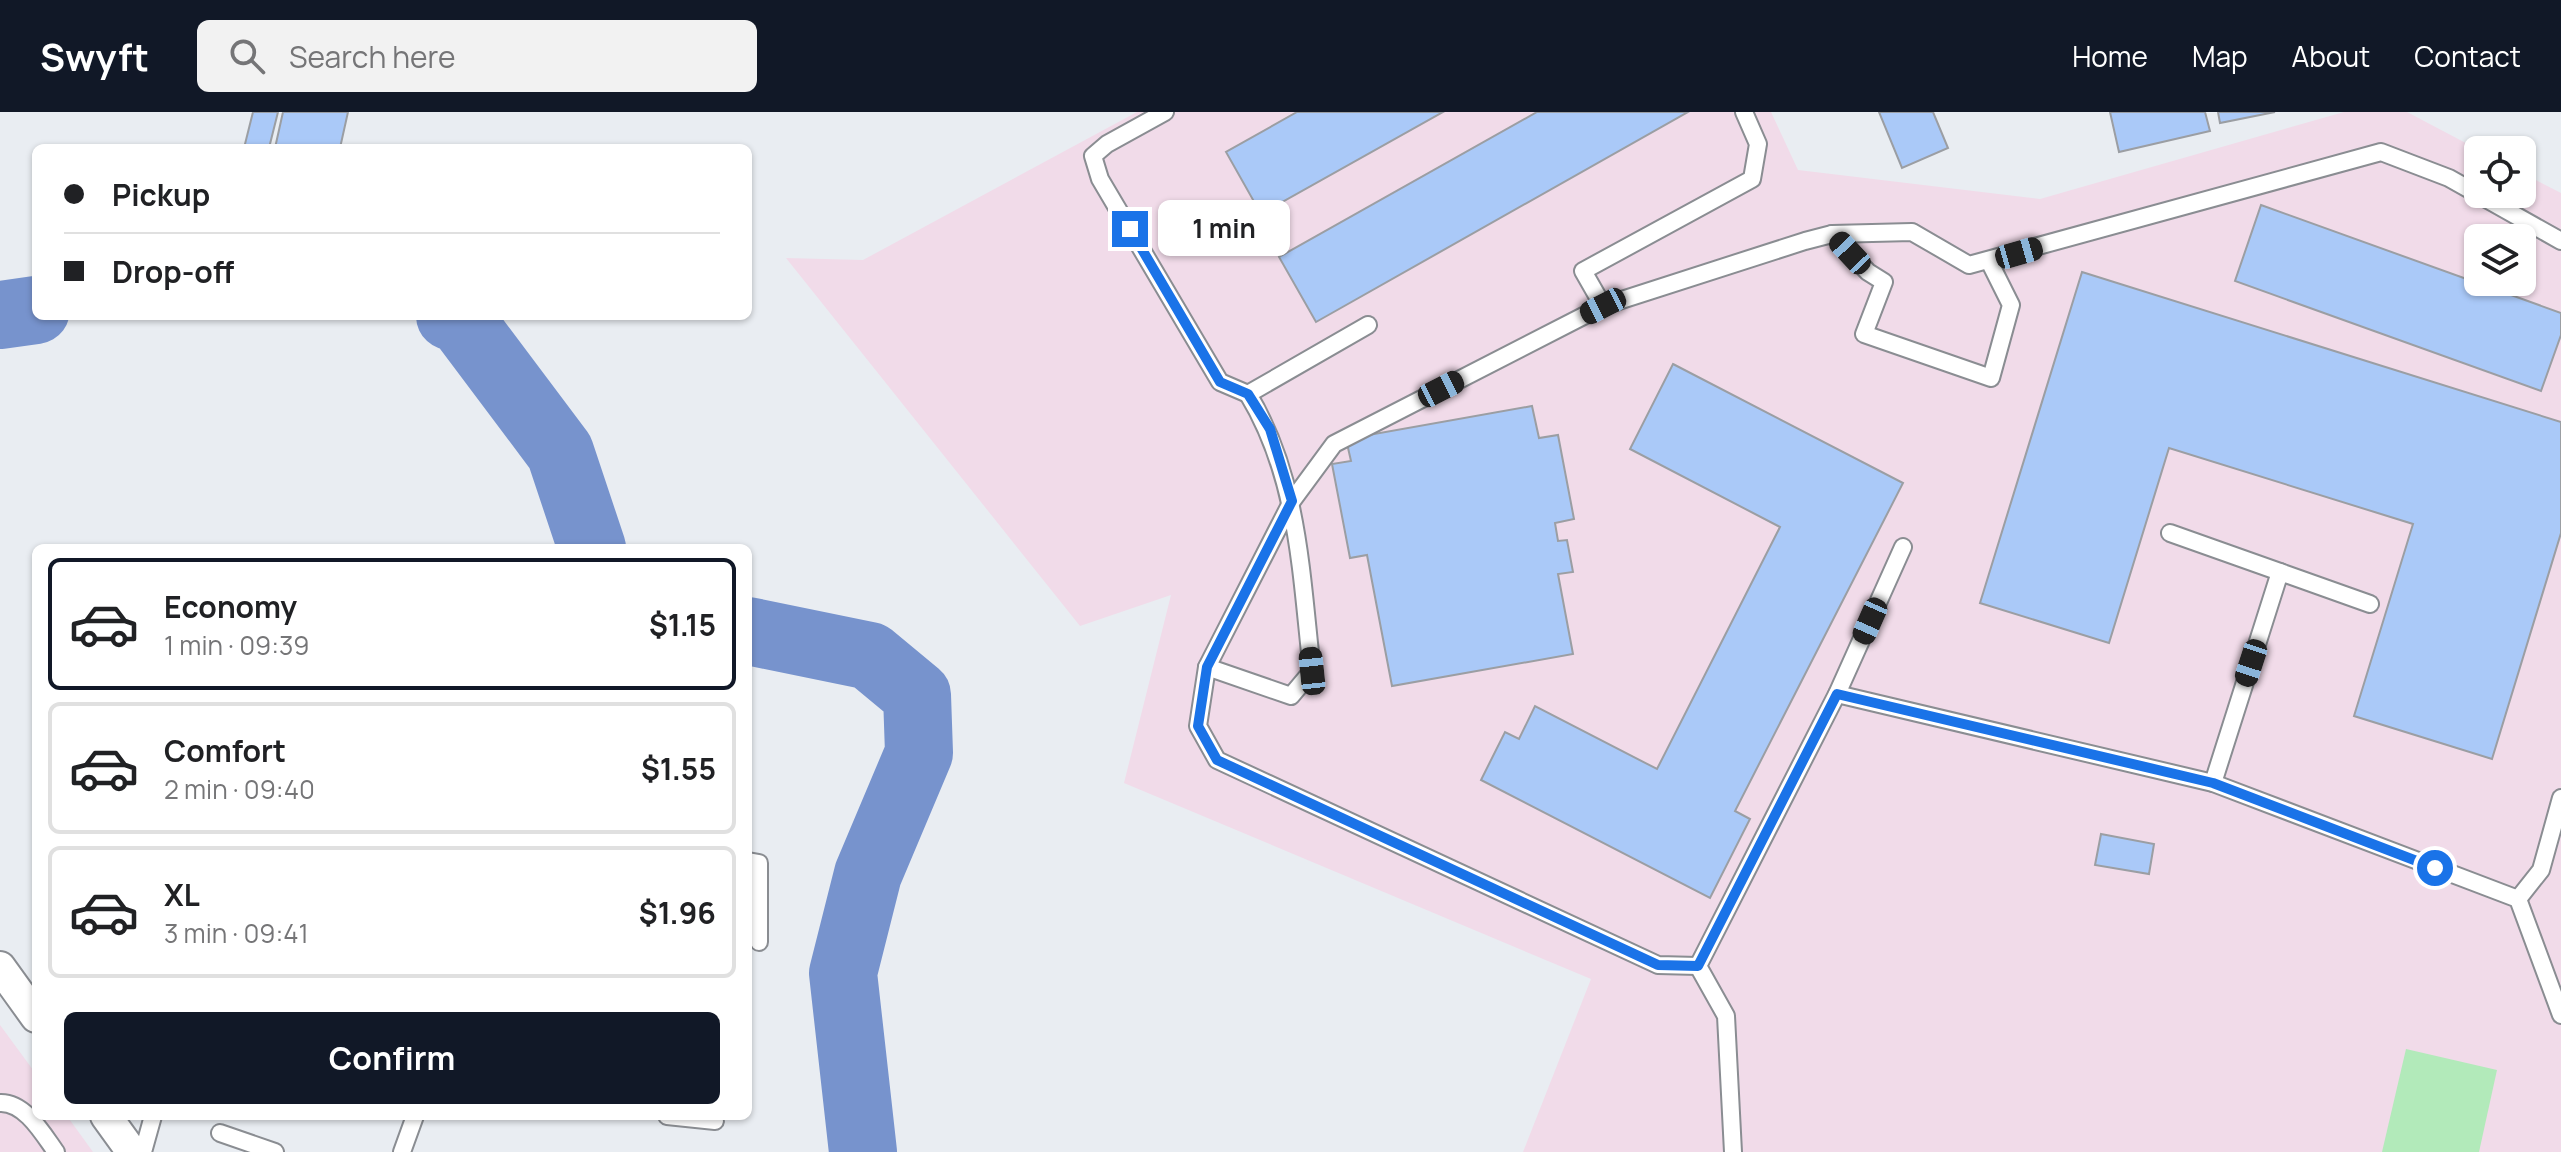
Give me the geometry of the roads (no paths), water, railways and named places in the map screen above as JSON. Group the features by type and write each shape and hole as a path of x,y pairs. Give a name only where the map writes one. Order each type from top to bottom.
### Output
{"street":[{"path":"0,967 32,1011"},
{"path":"109,1120 132,1152"}],"lane":[{"path":"1165,112 1107,144 1093,156 1100,179 1220,382 1248,394 1270,429 1292,501 1312,671 1291,696 1207,667"},
{"path":"1603,306 1583,271 1752,179 1758,144 1744,112"},
{"path":"1698,966 1658,965 1217,760 1198,726 1207,667 1292,501 1334,444 1603,306 1832,234 1912,232 1969,265 2381,152 2449,178 2561,241"},
{"path":"1832,234 1868,272 1884,282 1864,334 1991,378 2011,305 1989,261"},
{"path":"1248,394 1368,325"},
{"path":"2170,533 2370,604"},
{"path":"1698,966 1837,694 1903,547"},
{"path":"2213,783 2280,572"},
{"path":"1837,694 2213,783 2518,899 2560,1009"},
{"path":"2518,899 2541,870 2561,798"},
{"path":"752,862 759,863 759,942"},
{"path":"1698,966 1726,1016 1733,1152"},
{"path":"0,1103 7,1103 32,1119"},
{"path":"33,1120 56,1152"},
{"path":"143,1152 152,1120"},
{"path":"402,1152 414,1120"},
{"path":"705,1120 715,1121"},
{"path":"220,1133 275,1152"}],"waterway":[{"path":"0,315 32,311"},
{"path":"461,320 560,452 591,544"},
{"path":"752,632 870,656 917,695 919,753 868,874 843,973 863,1152"}]}
